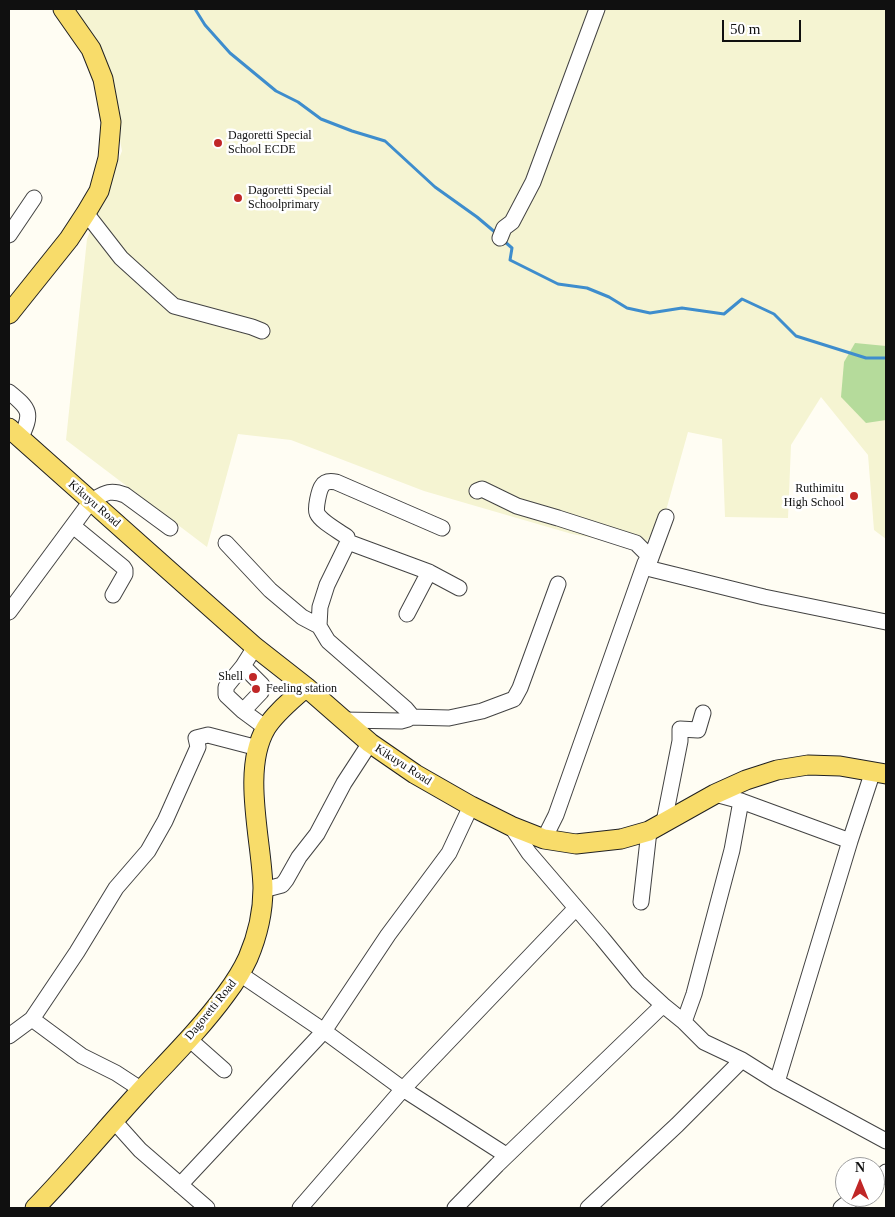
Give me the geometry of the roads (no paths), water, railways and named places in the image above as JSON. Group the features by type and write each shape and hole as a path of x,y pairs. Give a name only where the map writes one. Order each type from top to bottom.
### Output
{"main road":[{"path":"9,314 69,239 86,213 99,191 108,158 111,122 103,78 91,49 63,9"},
{"name":"Kikuyu Road","path":"14,433 255,647 306,687 370,742 415,774 472,806 511,826 544,839 576,844 620,839 656,826 715,794 746,780 777,770 808,765 840,766 880,772"},
{"name":"Dagoretti Road","path":"35,1208 213,1012 240,974 258,934 263,890 254,805 258,748 266,728 289,702 306,687"}],"street":[{"path":"500,238 504,228 512,222 533,182 597,9"},
{"path":"9,235 34,198"},
{"path":"86,213 121,258 174,306 262,331"},
{"path":"9,392 24,406 28,414 25,427 14,433"},
{"path":"319,626 320,607 327,585 348,542 348,537 322,520 317,514 316,509 322,486 331,481 336,482 442,528"},
{"path":"477,491 482,489 517,506 636,543 646,553 651,568 764,597 886,622"},
{"path":"9,612 91,501 106,492 118,492 125,495 170,528"},
{"path":"649,564 666,517"},
{"path":"73,526 125,570 125,574 113,595"},
{"path":"348,542 429,572 460,588"},
{"path":"226,544 270,590 302,616 319,626 328,641 406,709 410,717"},
{"path":"544,839 556,815 643,568 645,564 649,564"},
{"path":"407,614 429,572"},
{"path":"343,720 402,721 410,717 449,718 482,711 514,699 520,688 558,584"},
{"path":"255,647 226,687 226,695 243,711 266,728"},
{"path":"242,666 262,684 260,692 243,711"},
{"path":"641,902 656,826 680,742 680,729 698,730 703,713"},
{"path":"9,1036 32,1019 77,952 116,888 148,851 165,821 198,747 196,738 208,735 258,748"},
{"path":"263,890 282,885 286,880 299,858 317,834 344,783 370,742"},
{"path":"777,1082 850,841 880,772"},
{"path":"715,794 741,801 850,841"},
{"path":"684,1022 694,994 732,850 741,801"},
{"path":"180,1185 324,1031 388,935 449,853 472,806"},
{"path":"511,826 529,853 638,982 704,1042 742,1060 777,1082 886,1142"},
{"path":"300,1208 403,1089 576,908"},
{"path":"240,974 324,1031 403,1089 506,1155"},
{"path":"456,1208 506,1155 663,1005"},
{"path":"32,1019 82,1056 116,1073 142,1090"},
{"path":"189,1039 224,1070"},
{"path":"588,1208 677,1125 742,1060"},
{"path":"114,1121 140,1150 207,1208"}],"waterway":[{"path":"195,9 205,25 230,53 276,91 298,102 321,119 385,141 435,187 496,233"},
{"path":"504,241 512,248 510,260 558,284 587,288 609,297 627,308 650,313 682,308 724,314 742,299 774,314 796,336 866,358 886,358"}],"place":[{"name":"Dagoretti Special School ECDE","path":"218,143"},
{"name":"Dagoretti Special Schoolprimary","path":"238,198"},
{"name":"Ruthimitu High School","path":"854,496"},
{"name":"Shell","path":"253,677"},
{"name":"Feeling station","path":"256,689"}]}
